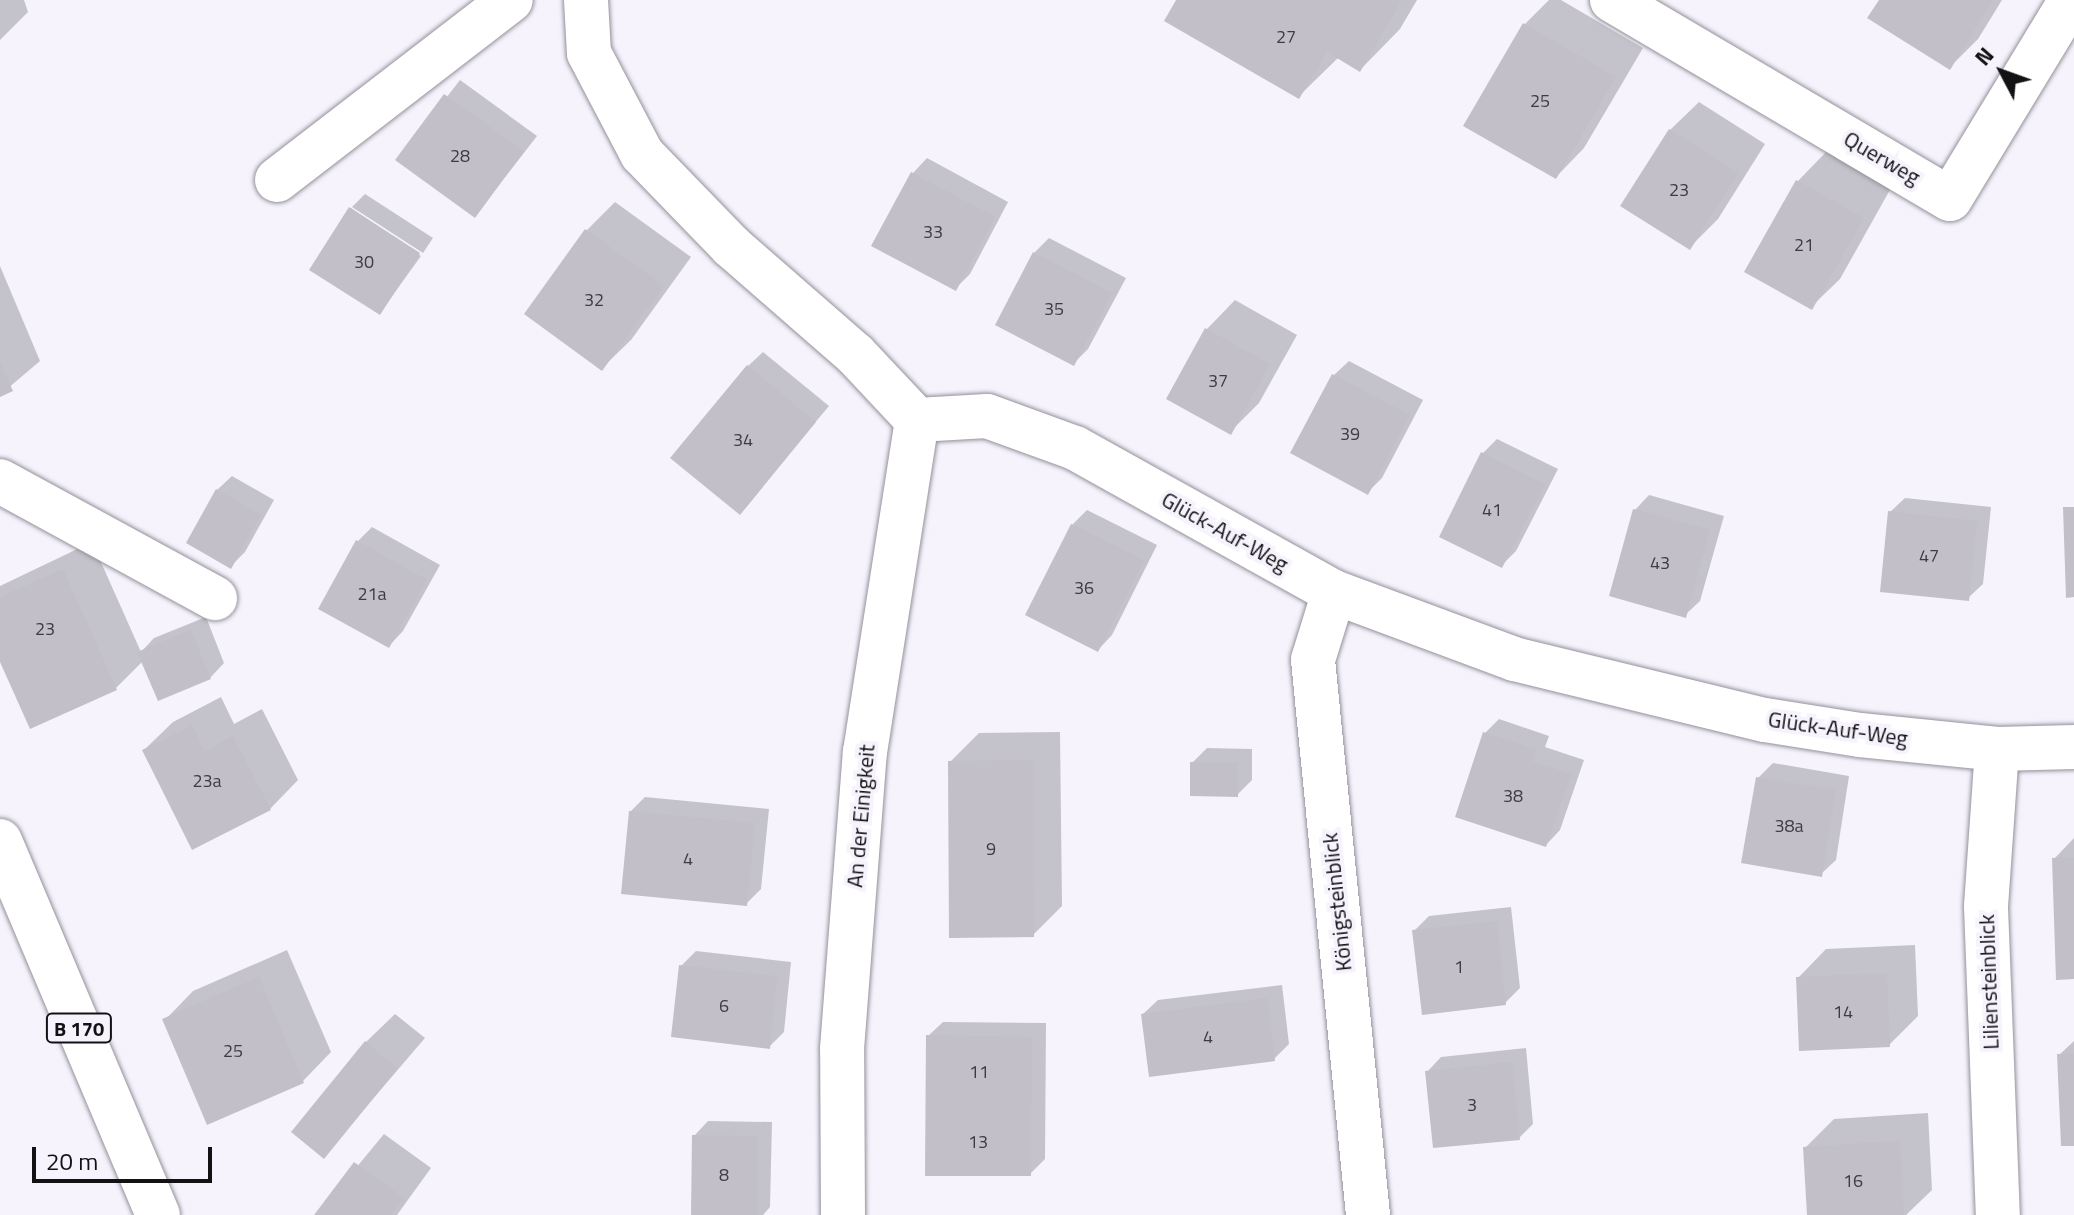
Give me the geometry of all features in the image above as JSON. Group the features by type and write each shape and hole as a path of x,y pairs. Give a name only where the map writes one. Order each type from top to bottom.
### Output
{"street":[{"path":"277,180 511,0"},
{"path":"586,0 589,53 642,154 731,246 855,354 917,420"},
{"name":"Querweg","path":"1612,0 1950,199 2071,0"},
{"name":"Glück-Auf-Weg","path":"917,420 987,416 1075,448 1334,592 1514,659 1765,720 1997,749 2074,747"},
{"name":"An der Einigkeit","path":"843,1215 842,1049 865,752 917,420"},
{"path":"0,481 215,598"},
{"name":"Königsteinblick","path":"1334,592 1313,660 1368,1215"},
{"name":"Liliensteinblick","path":"1997,749 1986,907 1998,1215"},
{"name":"B 170","path":"0,841 158,1215"}],"building":[{"path":"1176,0 1402,0 1360,72 1327,52 1299,99 1164,21"},
{"path":"1879,0 1993,0 1950,70 1867,18"},
{"path":"1523,23 1616,77 1556,179 1463,126"},
{"path":"444,94 524,151 475,218 395,160"},
{"path":"1669,129 1738,173 1690,250 1620,206"},
{"path":"911,172 995,217 956,291 871,246"},
{"path":"1796,180 1864,218 1812,310 1744,272"},
{"path":"349,207 420,253 380,315 309,270"},
{"path":"585,229 664,286 602,371 524,314"},
{"path":"1033,252 1112,293 1074,366 995,325"},
{"path":"1205,328 1270,364 1231,435 1166,399"},
{"path":"0,362 13,391 0,397"},
{"path":"747,365 816,422 740,515 670,458"},
{"path":"1332,374 1410,415 1368,495 1290,453"},
{"path":"1481,452 1545,484 1502,568 1439,537"},
{"path":"216,489 261,515 231,569 186,543"},
{"path":"2063,507 2074,507 2074,597 2066,598"},
{"path":"1633,509 1710,530 1686,618 1609,596"},
{"path":"1888,511 1977,521 1969,601 1880,592"},
{"path":"1071,524 1144,560 1098,652 1025,615"},
{"path":"356,540 427,580 389,648 318,609"},
{"path":"63,569 117,690 30,729 0,662 0,597"},
{"path":"191,630 211,679 158,701 137,652"},
{"path":"192,725 205,751 233,736 271,810 192,850 142,750"},
{"path":"1483,732 1536,750 1532,761 1571,774 1546,847 1455,817"},
{"path":"1033,760 1034,937 949,938 948,761"},
{"path":"1190,762 1238,763 1238,797 1190,796"},
{"path":"1756,777 1836,790 1822,877 1741,863"},
{"path":"629,811 755,823 747,906 621,894"},
{"path":"2074,857 2074,979 2056,980 2052,858"},
{"path":"1497,921 1506,1005 1422,1015 1412,930"},
{"path":"679,965 777,976 770,1049 671,1037"},
{"path":"1887,973 1890,1047 1799,1051 1796,977"},
{"path":"259,977 304,1083 207,1125 162,1019"},
{"path":"1268,998 1275,1061 1149,1077 1141,1014"},
{"path":"926,1035 1032,1037 1031,1176 925,1176"},
{"path":"365,1041 398,1068 324,1159 291,1132"},
{"path":"2057,1054 2074,1054 2074,1146 2061,1146"},
{"path":"1512,1062 1520,1140 1433,1148 1425,1071"},
{"path":"692,1135 758,1136 757,1215 691,1215"},
{"path":"1900,1141 1904,1215 1807,1215 1803,1147"},
{"path":"354,1162 404,1198 391,1215 314,1215"}]}
